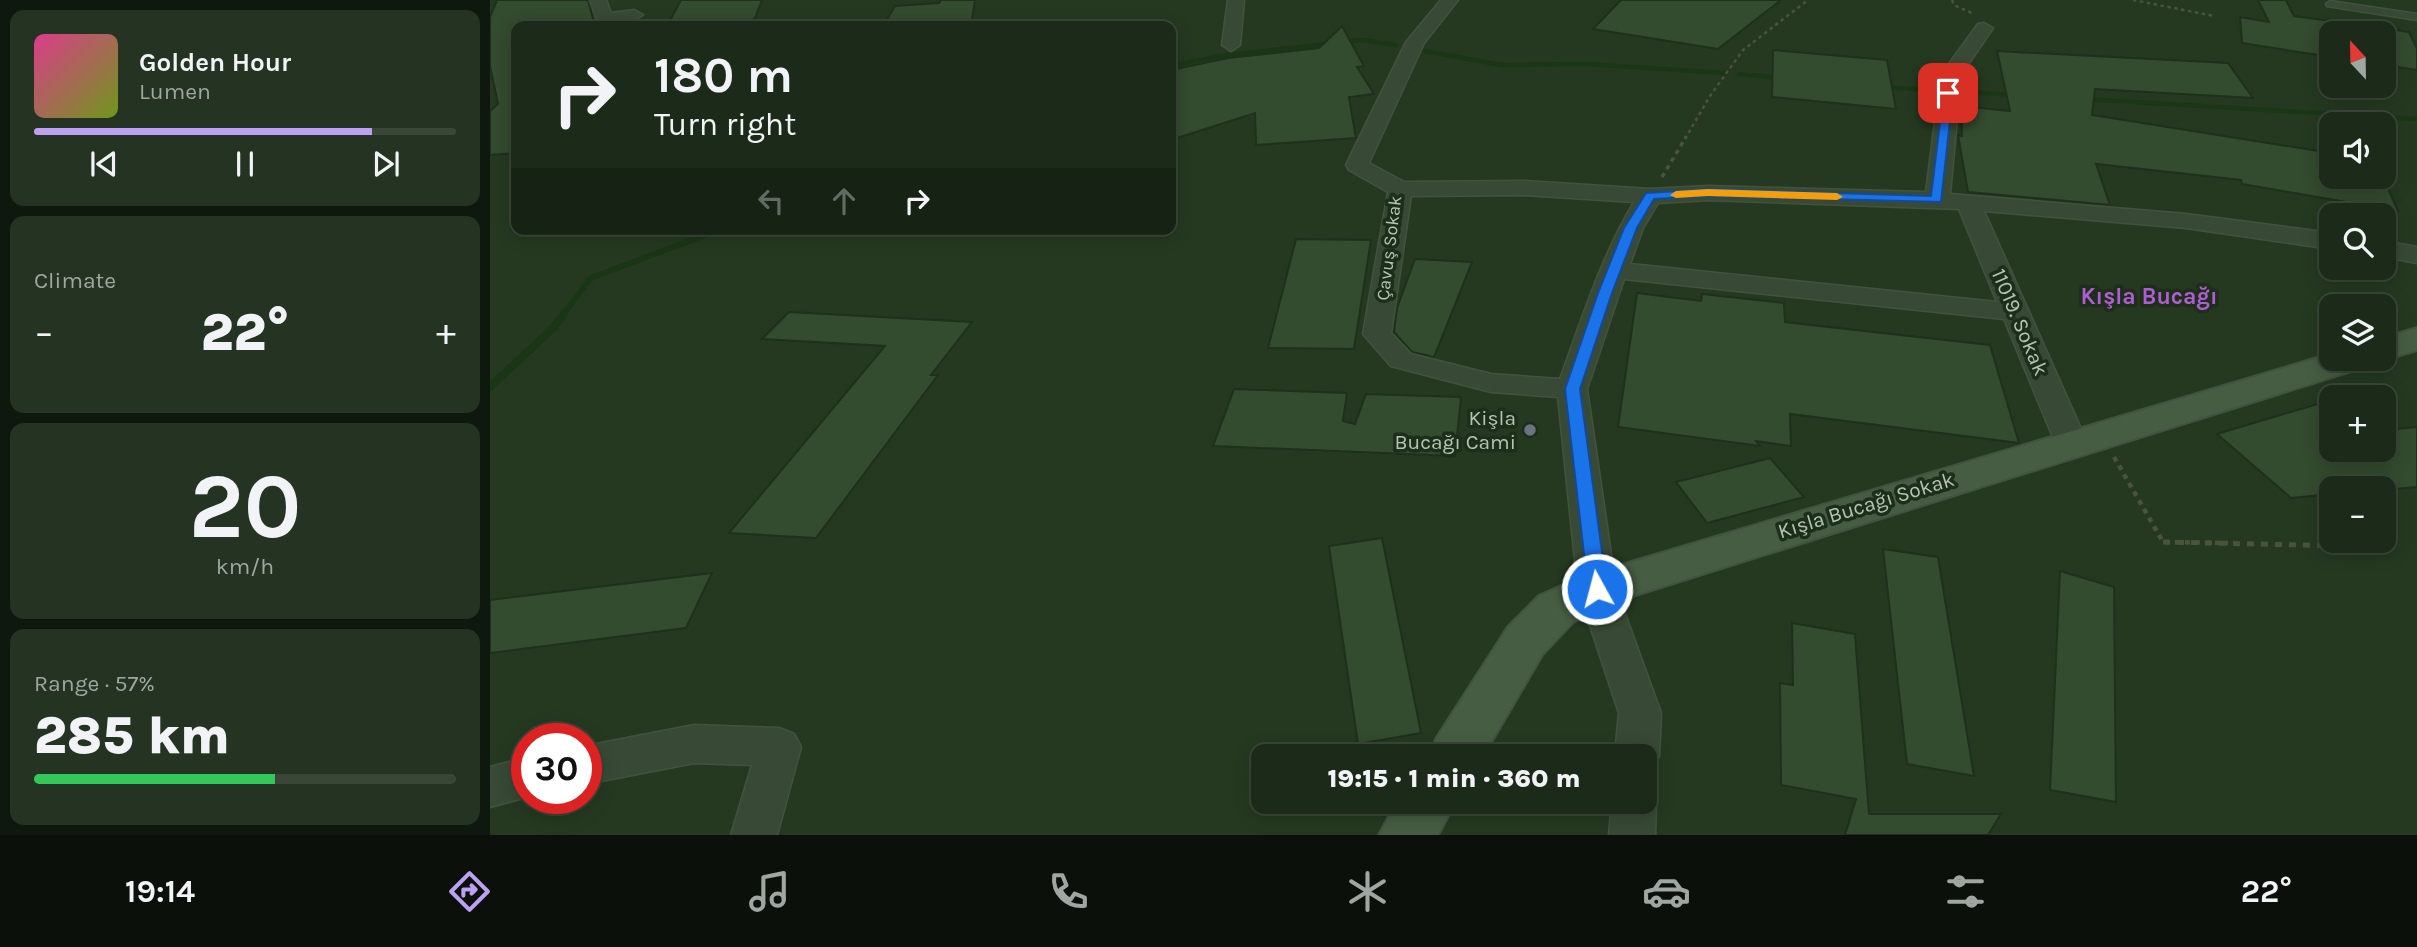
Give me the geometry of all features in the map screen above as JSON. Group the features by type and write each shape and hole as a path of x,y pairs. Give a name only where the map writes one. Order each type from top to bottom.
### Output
{"street":[{"path":"598,0 604,19 634,15"},
{"path":"1231,45 1236,0"},
{"name":"Çavuş Sokak","path":"1450,0 1415,42 1357,164 1400,189 1377,334 1401,360 1492,383 1572,389"},
{"path":"1937,200 1951,75 1984,28"},
{"path":"1400,189 1524,188 1650,196 1708,193 1937,200 2186,221 2319,240"},
{"path":"1638,744 1640,713 1597,589 1572,389 1630,228 1650,196"},
{"name":"11019. Sokak","path":"1968,202 2015,312 2086,438"},
{"path":"2396,251 2417,255"},
{"path":"1614,270 2015,312"},
{"name":"Kışla Bucağı Sokak","path":"1462,744 1525,641 1556,609 1597,589 2319,369"},
{"path":"602,762 694,744 779,747 754,835"},
{"path":"490,788 511,782"},
{"path":"1407,835 1420,814"},
{"path":"1632,835 1633,814"}],"lane":[{"path":"2330,4 2417,17"}],"path":[{"path":"1650,196 1710,96 1743,50 1808,0"},
{"path":"2133,0 2214,16"},
{"path":"2086,438 2163,542 2319,545"}],"building":[{"path":"497,0 588,0 594,21 511,21 511,153 490,155 490,111 498,104 490,66 490,17"},
{"path":"681,0 762,0 752,21 670,21"},
{"path":"941,0 975,0 972,21 886,21 895,6 939,3"},
{"path":"1621,0 1781,0 1718,49 1593,29"},
{"path":"2258,0 2286,0 2294,16 2331,21 2319,21 2319,55 2242,43 2240,17 2269,22"},
{"path":"1342,26 1364,66 1357,67 1374,94 1349,97 1356,138 1256,145 1255,113 1176,138 1176,69 1228,58 1319,48"},
{"path":"2396,30 2409,32 2417,49 2417,70 2396,67"},
{"path":"1773,50 1887,60 1896,109 1772,97"},
{"path":"1997,51 2228,63 2253,98 2095,89 2092,115 2319,151 2319,189 2388,189 2394,203 2352,203 2242,184 2241,180 2096,164 2110,205 1968,192 1958,135 1962,136 1961,106 2010,111"},
{"path":"1296,239 1371,240 1354,349 1268,348"},
{"path":"1415,259 1472,262 1434,357 1412,352 1394,332 1397,308"},
{"path":"1637,293 1701,301 1702,294 1784,303 1785,322 1990,345 2019,443 1790,414 1791,446 1756,441 1760,446 1618,427"},
{"path":"789,312 972,322 931,375 938,375 816,538 729,533 885,346 762,339"},
{"path":"1234,389 1347,393 1343,421 1355,424 1366,394 1461,397 1455,456 1213,446"},
{"path":"2319,404 2319,462 2396,462 2396,429 2417,427 2417,487 2396,489 2396,476 2319,476 2319,495 2291,498 2217,434"},
{"path":"1770,458 1804,497 1707,523 1676,482"},
{"path":"1382,538 1421,733 1358,744 1329,546"},
{"path":"1883,549 1938,557 1974,776 1907,764"},
{"path":"2060,571 2114,587 2116,802 2050,790"},
{"path":"712,573 686,628 490,653 490,600"},
{"path":"1792,623 1855,634 1869,814 2001,814 1988,835 1845,835 1856,799 1781,785 1780,683 1793,685"}],"waterway":[{"path":"1176,65 1219,56 1363,40 1396,45"},
{"path":"1425,51 1501,65 1586,64 1726,73"},
{"path":"1739,74 1782,78"},
{"path":"1882,87 2016,95"},
{"path":"2085,99 2417,119"},
{"path":"562,316 591,278 705,235"},
{"path":"490,387 553,328 564,314"}],"slow traffic":[{"path":"1676,195 1708,193 1837,197"}],"place":[{"name":"Kişla Bucağı Cami","path":"1530,430"}],"district":[{"name":"Kışla Bucağı","path":"2149,296"}],"route":[{"path":"1597,589 1572,389 1630,228 1650,196 1708,193 1937,200 1948,93"}]}
